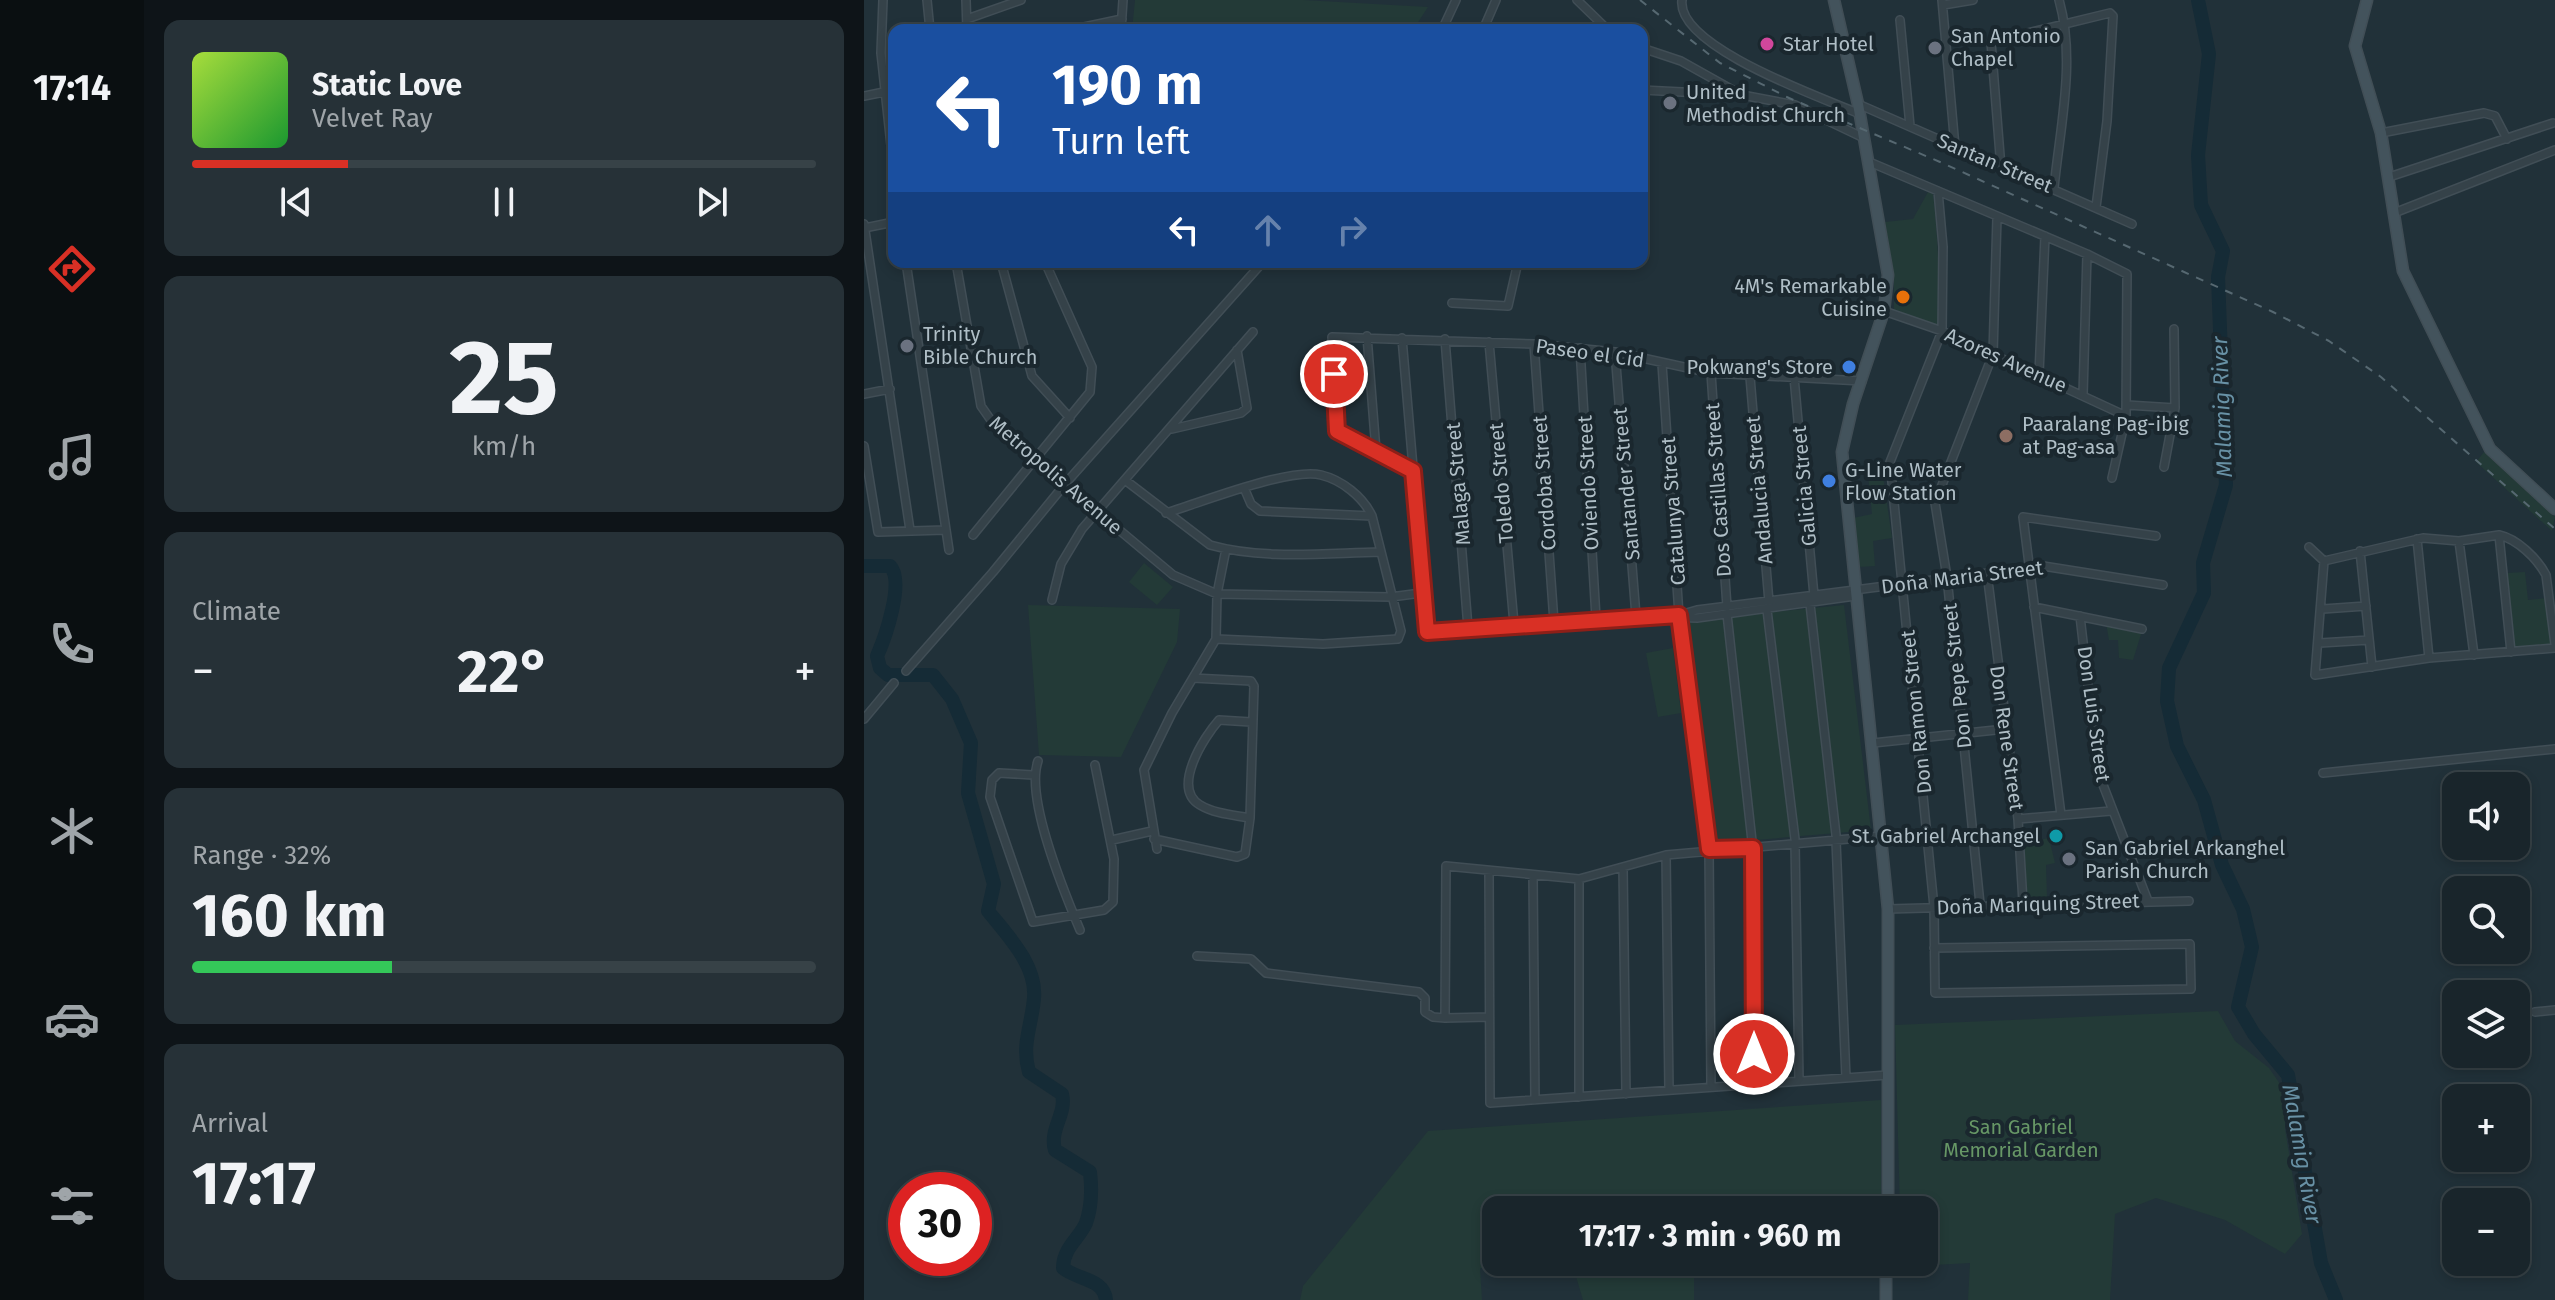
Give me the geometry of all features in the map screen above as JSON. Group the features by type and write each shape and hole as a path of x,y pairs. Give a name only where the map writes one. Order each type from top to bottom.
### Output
{"street":[{"path":"883,0 881,53 888,124"},
{"path":"927,0 929,24"},
{"path":"966,0 967,24"},
{"path":"967,19 1021,0"},
{"path":"1122,24 1123,0"},
{"path":"1445,24 1456,0"},
{"path":"1486,24 1496,0"},
{"path":"1577,0 1602,24"},
{"name":"Santan Street","path":"1682,0 1681,8 1688,24 1720,51 1859,109 1910,126 2132,224"},
{"path":"1834,0 1859,109 1888,275 1884,311 1842,452 1888,909 1888,1196"},
{"path":"1955,147 1943,2 1973,0"},
{"path":"2054,188 2065,74 2066,24 2059,0"},
{"path":"2367,0 2355,46 2381,133 2403,271 2466,405 2497,459 2555,509"},
{"path":"2001,168 1991,42 2109,12 2113,16 2107,121 2096,207"},
{"path":"1098,24 1122,19"},
{"path":"1900,20 1910,126"},
{"path":"1648,50 1681,61 1742,95"},
{"path":"1648,90 1742,95 1795,105 1863,133"},
{"path":"864,96 884,92"},
{"path":"2381,133 2484,113 2495,116 2507,139"},
{"path":"2389,177 2553,123"},
{"path":"2394,213 2555,150"},
{"path":"1867,161 2087,254 2128,277 2127,405 2112,478"},
{"path":"1938,191 1943,247 1942,331"},
{"name":"Don Pepe Street","path":"1980,904 1947,577 1935,503 1993,354 1997,217"},
{"path":"888,223 864,227 910,530"},
{"path":"2039,374 2045,236"},
{"path":"2083,395 2087,254"},
{"path":"907,268 949,550"},
{"name":"Metropolis Avenue","path":"957,268 981,406 995,426 1173,575 1217,594"},
{"path":"1003,268 1032,376 1046,396 1070,418"},
{"path":"973,535 1090,392 1092,367 1048,268"},
{"path":"906,671 1065,484 1258,268"},
{"path":"1452,303 1508,306 1517,268"},
{"name":"Azores Avenue","path":"1884,311 1942,331 2126,416"},
{"path":"2164,467 2175,408 2174,329"},
{"name":"Don Ramon Street","path":"1934,948 2190,944 2191,989 1935,993 1934,948 1934,907 1920,741 1890,462 1942,331"},
{"path":"1052,600 1067,552 1096,511 1253,332"},
{"path":"1367,336 1376,451 1413,471"},
{"name":"Paseo el Cid","path":"1376,451 1337,431 1332,337 1534,344 1615,352 1711,373 1862,381"},
{"path":"1217,594 1391,597 1421,593 1402,338"},
{"name":"Malaga Street","path":"1445,339 1468,628"},
{"name":"Toledo Street","path":"1489,342 1514,624"},
{"name":"Cordoba Street","path":"1534,344 1554,622"},
{"name":"Oviendo Street","path":"1580,348 1596,618"},
{"path":"1170,430 1241,413 1247,408 1237,350"},
{"name":"Santander Street","path":"1615,352 1636,616"},
{"name":"Catalunya Street","path":"1662,364 1678,616 1709,849 1711,1087"},
{"name":"Dos Castillas Street","path":"1711,373 1727,611 1752,844 1755,1083"},
{"name":"Andalucia Street","path":"1750,377 1768,606 1795,841 1799,1080"},
{"name":"Galicia Street","path":"1794,377 1836,838 1846,1078"},
{"path":"864,394 890,389"},
{"path":"2127,405 2175,408"},
{"path":"864,446 878,532 945,530"},
{"path":"1166,513 1270,480 1320,475 1364,500 1372,516 1401,631 1398,639 1391,642 1323,644 1216,639"},
{"path":"1125,480 1194,535 1226,549 1380,552"},
{"path":"1245,490 1251,504 1260,511 1372,516"},
{"path":"2061,815 2023,517 2156,536"},
{"path":"2499,535 2511,652"},
{"path":"2309,547 2324,561 2323,609 2315,675 2429,658 2555,646 2542,568 2518,544 2499,535 2459,541 2417,539 2324,561"},
{"path":"2417,539 2429,658"},
{"path":"2459,541 2474,655"},
{"path":"1157,849 1144,770 1216,639 1217,594 1226,549"},
{"path":"2360,551 2372,667"},
{"name":"Doña Maria Street","path":"1421,593 1427,632 1727,611 1947,577 2056,565 2163,585"},
{"name":"Don Rene Street","path":"1987,573 2018,819 2023,903"},
{"path":"2323,609 2366,606"},
{"path":"2034,607 2142,629"},
{"name":"Don Luis Street","path":"2080,616 2097,765 2111,811 2148,901"},
{"path":"2320,643 2369,640"},
{"path":"1112,840 1153,835 1240,858 1245,854 1250,818 1254,686 1251,681 1193,678"},
{"path":"864,719 894,683"},
{"path":"1250,818 1198,804 1191,795 1189,780 1195,757 1219,720 1251,722"},
{"path":"1873,743 1920,741 2005,729"},
{"path":"2323,773 2555,749"},
{"path":"1038,761 1033,775 1038,808 1080,930"},
{"path":"1033,775 999,773 992,780 990,797 1033,922 1104,910 1113,902 1112,840 1095,765"},
{"path":"2018,819 2111,811"},
{"path":"1445,1018 1446,866 1579,879 1666,855 1752,844 1882,836"},
{"path":"1666,855 1669,1090"},
{"path":"1623,867 1626,1094"},
{"path":"1489,871 1490,1103 1888,1075"},
{"path":"1533,876 1535,1100"},
{"path":"1579,879 1579,1097"},
{"name":"Doña Mariquing Street","path":"1888,909 1980,904 2189,901"},
{"path":"1197,956 1251,959 1266,973 1419,992 1425,998 1425,1012 1433,1017 1489,1017"},
{"path":"2535,1012 2555,1010"},
{"path":"1886,1276 1886,1300"}],"green space":[{"path":"1135,0 1303,0 1428,7 1417,24 1133,24"},
{"path":"1928,192 1933,194 1938,259 1938,324 1934,326 1894,309 1894,276 1885,222 1913,219"},
{"path":"2484,452 2555,517 2552,531 2476,462"},
{"path":"1868,475 1883,476 1892,538 1873,541 1875,566 1859,567 1853,518 1872,514"},
{"path":"1144,563 1173,587 1157,605 1129,582"},
{"path":"2525,572 2528,600 2547,598 2552,644 2515,648 2507,573"},
{"path":"1028,605 1180,609 1177,642 1121,757 1039,755"},
{"path":"1844,605 1871,830 1710,844 1684,621"},
{"path":"2106,623 2142,631 2133,660 2119,658 2118,640 2109,640"},
{"path":"1673,648 1681,713 1658,717 1646,653"},
{"path":"2049,838 2055,863 2046,865 2047,899 2027,898 2023,843"},
{"name":"San Gabriel Memorial Garden","path":"2218,1011 2235,1041 2269,1068 2287,1094 2285,1129 2302,1234 2285,1254 2225,1220 2156,1198 2115,1214 2110,1300 1968,1300 1970,1263 1938,1265 1938,1196 1900,1196 1895,1025"},
{"path":"1881,1100 1881,1196 1482,1196 1482,1300 1300,1300 1303,1286 1428,1131"},
{"path":"1576,1276 1694,1276 1694,1300 1583,1300"}],"waterway":[{"name":"Malamig River","path":"2198,0 2209,54 2198,155 2201,205 2223,251 2218,277 2226,485 2203,563 2204,593 2169,668 2167,701 2177,746 2204,800 2222,865 2243,909 2252,947 2238,1007 2254,1034 2288,1075 2321,1263 2336,1300"},
{"path":"864,566 890,566 894,573 895,596 877,656 880,668 888,675 933,675 952,699 971,743 968,793 994,884 988,911 1026,962 1034,986 1027,1043 1029,1072 1062,1094 1062,1108 1054,1135 1055,1150 1090,1172 1088,1217 1066,1255 1063,1268 1095,1283 1106,1300"}],"railway":[{"path":"1640,0 1720,63 1789,98 1940,162 2273,312 2329,341 2381,377 2555,529"}],"place":[{"name":"Star Hotel","path":"1767,44"},
{"name":"San Antonio Chapel","path":"1935,48"},
{"name":"United Methodist Church","path":"1670,103"},
{"name":"4M's Remarkable Cuisine","path":"1903,297"},
{"name":"Trinity Bible Church","path":"907,346"},
{"name":"Pokwang's Store","path":"1849,367"},
{"name":"Paaralang Pag-ibig at Pag-asa","path":"2006,436"},
{"name":"G-Line Water Flow Station","path":"1829,481"},
{"name":"St. Gabriel Archangel","path":"2056,836"},
{"name":"San Gabriel Arkanghel Parish Church","path":"2069,859"}],"route":[{"path":"1334,374 1337,431 1413,471 1421,593 1427,632 1596,618 1679,615 1709,849 1753,848 1754,1054"}]}
